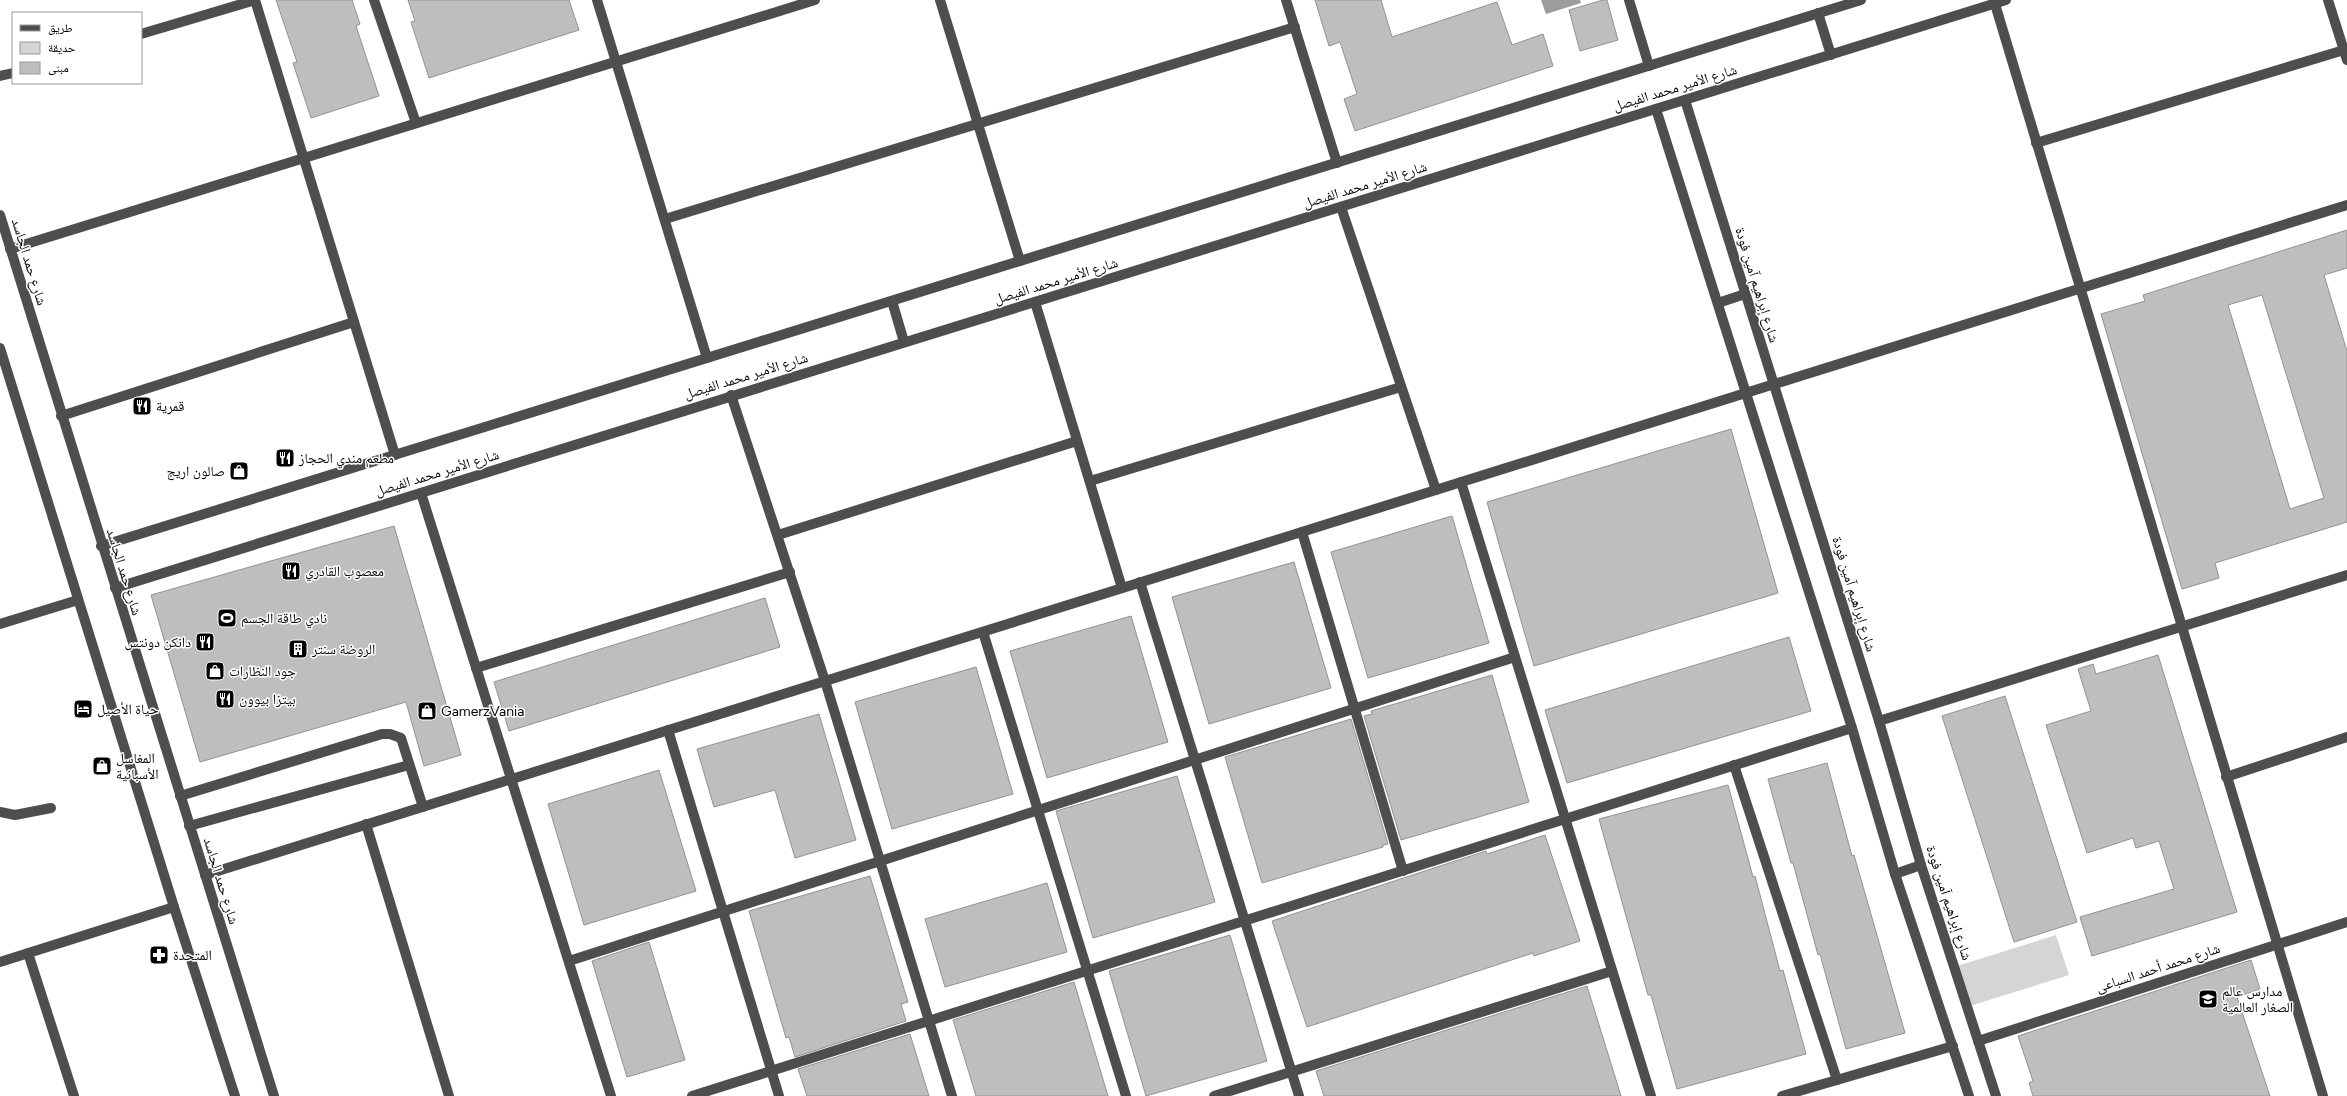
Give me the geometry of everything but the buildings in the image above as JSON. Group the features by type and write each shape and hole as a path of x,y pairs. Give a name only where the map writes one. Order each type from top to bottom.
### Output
{"street":[{"path":"142,34 255,0 395,455"},
{"path":"374,0 416,123"},
{"path":"597,0 617,61 707,358"},
{"path":"10,249 815,0"},
{"path":"940,0 1020,261"},
{"path":"1286,0 1337,163"},
{"path":"1629,0 1649,66"},
{"name":"شارع الأمير محمد الفيصل","path":"101,546 1861,0"},
{"name":"شارع الأمير محمد الفيصل","path":"114,588 2006,0"},
{"path":"2328,0 2347,60"},
{"path":"1995,4 2276,945 2323,1096"},
{"path":"1818,13 1831,55"},
{"path":"665,219 1295,27"},
{"path":"2036,143 2344,50"},
{"path":"0,76 12,73"},
{"name":"شارع إبراهيم آمين فودة","path":"1685,100 1878,721 1921,865 1996,1096"},
{"path":"1656,109 1852,728 1895,874 1969,1096"},
{"path":"205,875 2347,205"},
{"path":"1341,207 1436,490"},
{"name":"شارع حمد الجاسد","path":"0,215 114,588 274,1096"},
{"path":"1718,303 1745,294"},
{"path":"892,301 904,342"},
{"path":"1035,302 1122,588"},
{"path":"61,416 354,322"},
{"path":"0,348 174,907 235,1096"},
{"path":"1090,481 1401,387"},
{"path":"731,395 825,681 952,1096"},
{"path":"778,535 1077,442"},
{"path":"1460,482 1651,1096"},
{"path":"420,493 611,1096"},
{"path":"1302,532 1403,870"},
{"path":"476,668 790,572"},
{"path":"1878,721 2347,574"},
{"path":"1140,582 1299,1096"},
{"path":"0,624 78,600"},
{"path":"983,632 1126,1096"},
{"path":"569,961 1515,657"},
{"path":"692,1096 1852,728"},
{"path":"668,730 779,1096"},
{"path":"180,796 382,734 390,734 401,738 423,807"},
{"path":"2226,777 2347,737"},
{"path":"190,826 409,765"},
{"path":"1734,765 1837,1080"},
{"path":"0,812 15,815 51,808"},
{"path":"366,824 449,1096"},
{"path":"1895,874 1921,865"},
{"path":"0,962 174,907"},
{"name":"شارع محمد أحمد السباعى","path":"1978,1041 2347,922"},
{"path":"28,953 74,1096"},
{"path":"1214,1096 1612,971"},
{"path":"1782,1096 1953,1046"}],"green space":[{"path":"2056,935 2069,975 1970,1006 1957,966"}],"shaded area":[{"path":"1541,0 1580,0 1581,3 1546,14"}],"place":[{"name":"قمرية","path":"142,406"},
{"name":"مطعم مندي الحجاز","path":"285,458"},
{"name":"صالون اريج","path":"239,471"},
{"name":"معصوب القادري","path":"291,571"},
{"name":"نادي طاقة الجسم","path":"227,618"},
{"name":"دانكن دونتس","path":"205,642"},
{"name":"الروضة سنتر","path":"298,649"},
{"name":"جود النظارات","path":"215,671"},
{"name":"بيتزا بيوون","path":"225,699"},
{"name":"حياة الأصيل","path":"83,709"},
{"name":"GamerzVania","path":"427,711"},
{"name":"المغاسل الأسبانية","path":"102,766"},
{"name":"المتحدة","path":"159,955"},
{"name":"مدارس عالم الصغار العالمية","path":"2208,999"}]}
